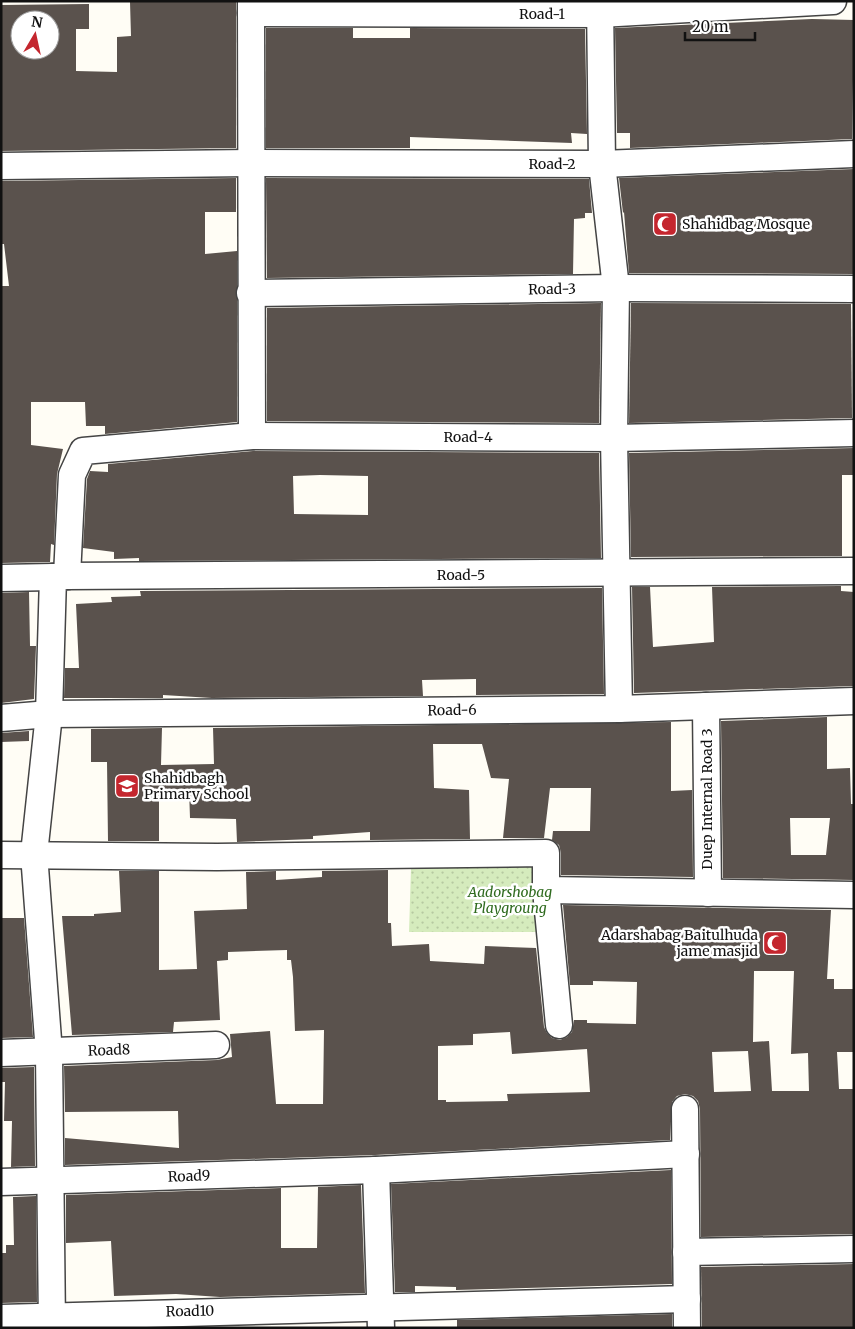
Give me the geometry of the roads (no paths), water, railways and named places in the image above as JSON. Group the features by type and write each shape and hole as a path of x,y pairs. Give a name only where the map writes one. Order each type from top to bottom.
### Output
{"street":[{"name":"Road-1","path":"251,7 600,8 833,1"},
{"path":"251,7 250,293 252,436"},
{"path":"600,8 602,164 616,288 614,438 615,574 619,709"},
{"name":"Road-2","path":"1,166 250,163 602,164 854,154"},
{"name":"Road-3","path":"250,293 616,288 854,289"},
{"name":"Road-4","path":"60,576 72,474 83,452 252,436 614,438 854,433"},
{"name":"Road-5","path":"1,578 60,576 854,571"},
{"path":"52,1321 49,1052 34,854 50,714 60,576"},
{"name":"Road-6","path":"1,718 50,714 619,709 854,702"},
{"name":"Duep Internal Road 3","path":"706,706 708,892"},
{"path":"1,855 217,857 546,853 546,890 559,1025"},
{"path":"546,890 854,895"},
{"name":"Road8","path":"1,1053 216,1045"},
{"path":"685,1109 687,1328"},
{"name":"Road9","path":"1,1182 376,1170 686,1154"},
{"path":"376,1170 380,1317"},
{"path":"686,1252 854,1249"},
{"name":"Road10","path":"1,1318 52,1321 380,1317 687,1299"}],"place":[{"name":"Shahidbag Mosque","path":"665,224"},
{"name":"Shahidbagh Primary School","path":"127,786"},
{"name":"Adarshabag Baitulhuda jame masjid","path":"775,943"}],"park label":[{"name":"Aadorshobag Playgroung","path":"510,900"}]}
